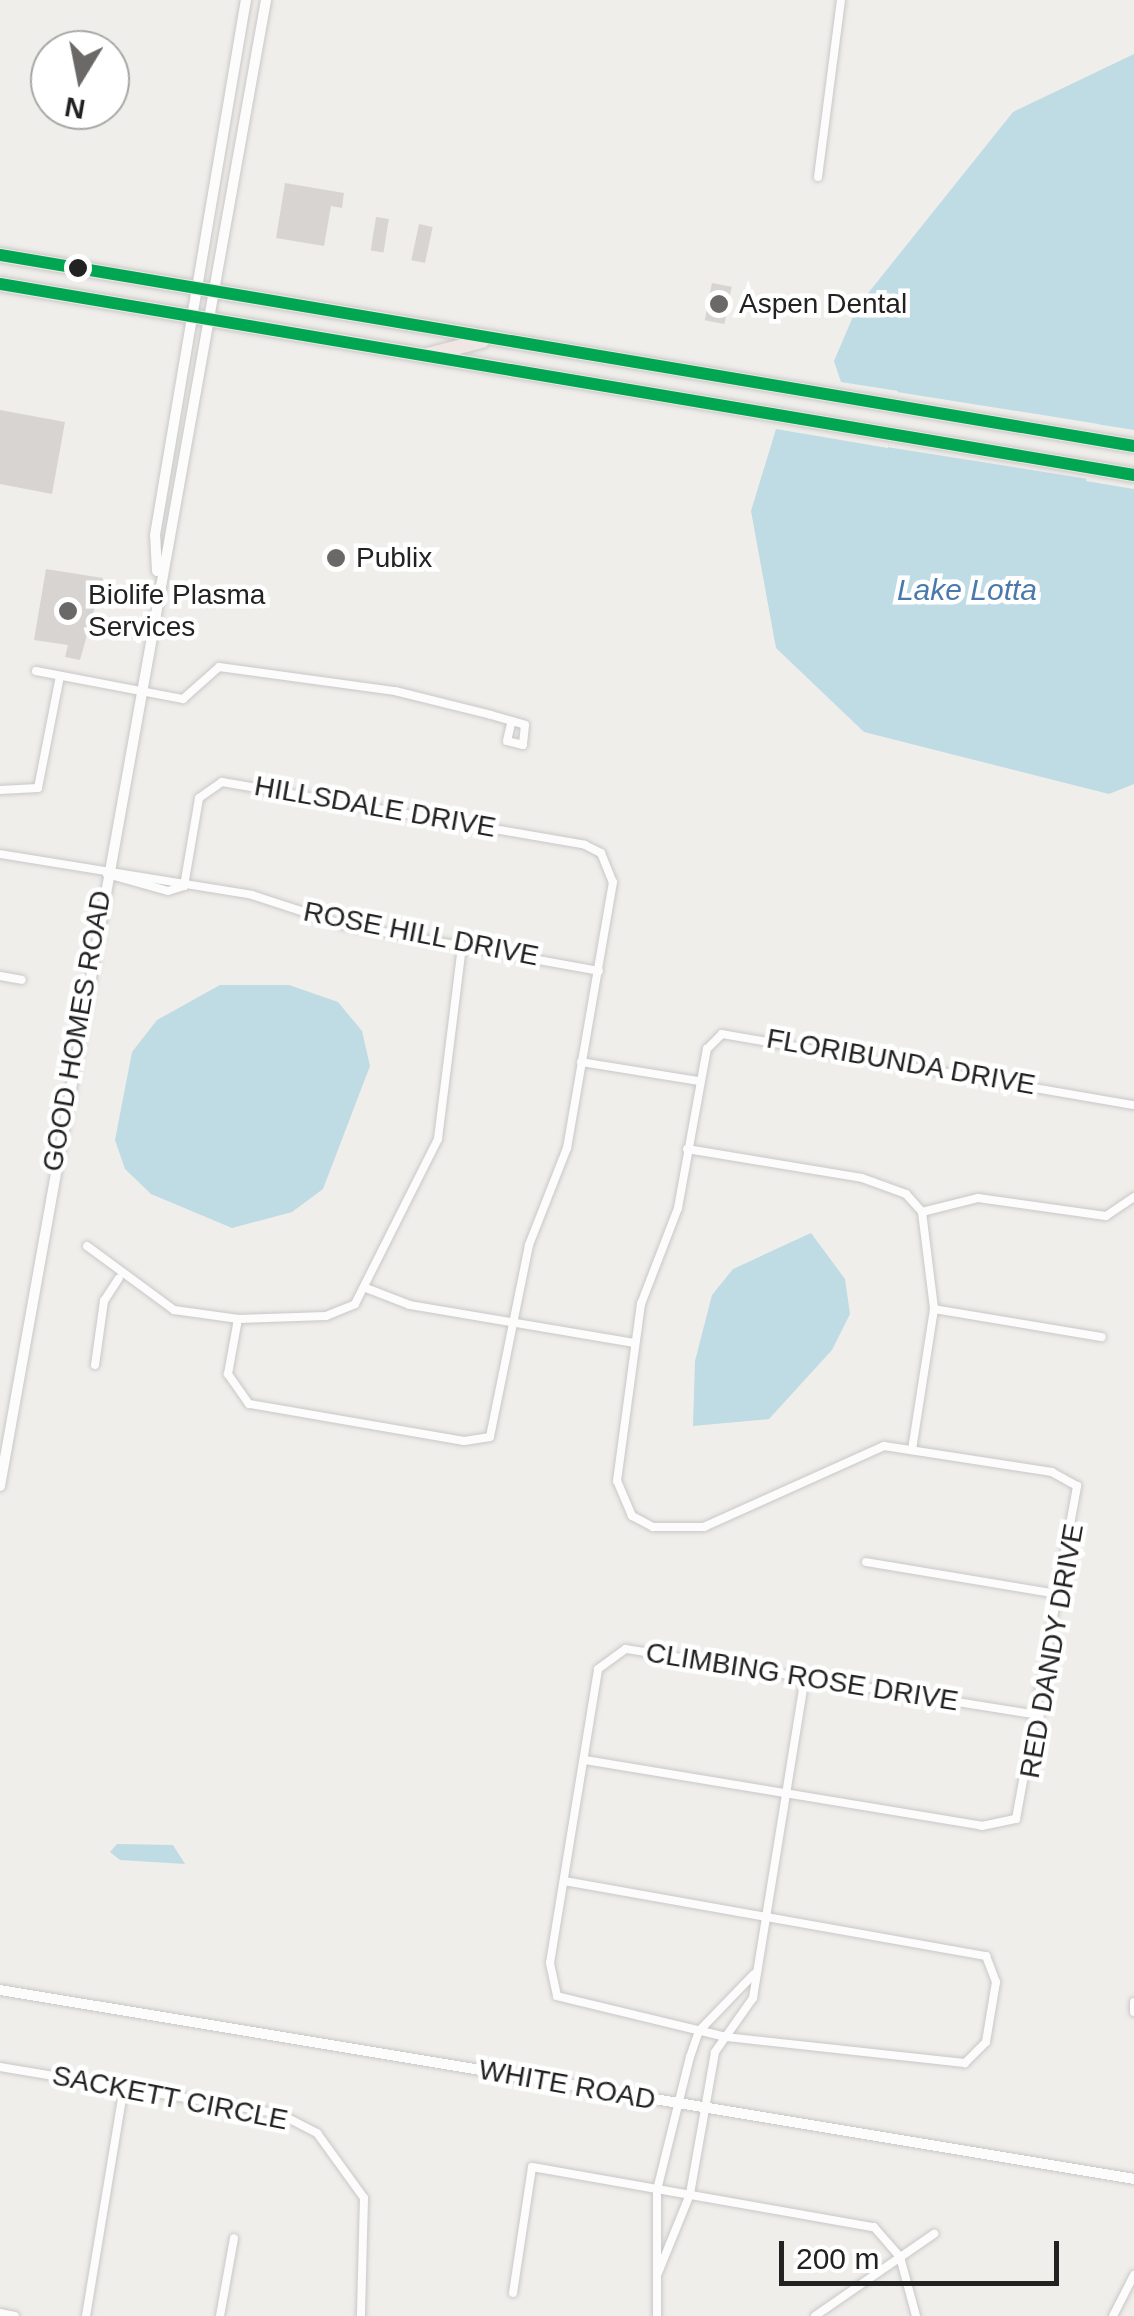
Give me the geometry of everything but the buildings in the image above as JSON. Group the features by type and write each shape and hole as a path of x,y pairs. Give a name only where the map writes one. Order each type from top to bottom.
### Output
{"highway":[{"path":"0,255 1134,446"},
{"path":"0,284 1134,474"},
{"path":"427,356 498,339"},
{"path":"766,413 770,384"},
{"path":"783,416 788,388"}],"street":[{"name":"GOOD HOMES ROAD","path":"0,1486 6,1420 157,576 156,535 246,0"},
{"name":"GOOD HOMES ROAD","path":"157,576 174,538 266,0"},
{"path":"818,177 841,0"},
{"path":"36,671 183,699 219,667 395,691 512,724"},
{"path":"0,790 38,788 60,676"},
{"name":"HILLSDALE DRIVE","path":"184,886 199,798 222,782 585,845 609,864 612,892 599,971"},
{"name":"ROSE HILL DRIVE","path":"0,854 104,872 138,886 184,886 599,971"},
{"path":"87,1246 119,1278 174,1310 238,1319 342,1312 366,1288 438,1138 462,945"},
{"path":"238,1319 228,1374 237,1398 478,1442 497,1424 529,1245 567,1148 599,971"},
{"path":"0,976 22,980"},
{"name":"FLORIBUNDA DRIVE","path":"698,1081 712,1039 733,1033 1134,1105"},
{"path":"581,1062 698,1081"},
{"name":"RED DANDY DRIVE","path":"585,1760 1000,1825 1024,1805 1062,1594 1077,1486 1052,1472 912,1450 862,1448 704,1527 653,1527 632,1516 617,1480 635,1343 687,1150 698,1081"},
{"path":"687,1150 862,1178 906,1194 922,1212 934,1309 912,1450"},
{"path":"922,1212 978,1198 1106,1216 1134,1197"},
{"path":"96,1365 104,1301 119,1278"},
{"path":"366,1288 515,1324 635,1343"},
{"path":"934,1309 1102,1337"},
{"path":"866,1562 1062,1594"},
{"name":"CLIMBING ROSE DRIVE","path":"764,1916 986,1956 996,1982 986,2042 966,2063 948,2065 726,2037 557,1996 550,1963 606,1656 626,1649 1040,1715"},
{"path":"658,2273 690,2194 705,2108 726,2037 748,2014 805,1678"},
{"path":"564,1881 764,1916"},
{"path":"658,2316 657,2190 698,2031 756,1970"},
{"name":"WHITE ROAD","path":"0,1990 1134,2179"},
{"path":"1134,2002 1134,2012"},
{"name":"SACKETT CIRCLE","path":"0,2067 280,2114 317,2132 364,2198 361,2316"},
{"path":"86,2316 124,2086"},
{"path":"513,2293 532,2167 854,2220 890,2238 900,2257 916,2316"},
{"path":"815,2316 934,2234"},
{"path":"220,2316 234,2238"},
{"path":"1112,2316 1134,2275"},
{"path":"0,2313 15,2316"}],"water":[{"name":"Lake Lotta","path":"1134,54 1134,430 1096,424 1086,481 1134,489 1134,784 1109,794 864,732 776,648 751,511 776,429 888,448 898,391 841,382 834,361 857,307 1013,112"},
{"path":"220,985 289,985 338,1002 362,1031 370,1066 323,1189 292,1212 232,1228 151,1194 125,1169 115,1140 132,1052 157,1020"},
{"path":"811,1233 845,1279 850,1314 832,1350 769,1419 693,1426 695,1361 712,1295 733,1269"},
{"path":"117,1844 173,1845 185,1864 120,1860 110,1852"}],"pier":[{"path":"897,392 1098,424 1090,479 888,447"}],"transit line":[{"path":"0,255 1134,446"},
{"path":"0,284 1134,475"}],"place":[{"name":"Aspen Dental","path":"719,304"},
{"name":"Publix","path":"336,558"},
{"name":"Biolife Plasma Services","path":"68,611"}]}
